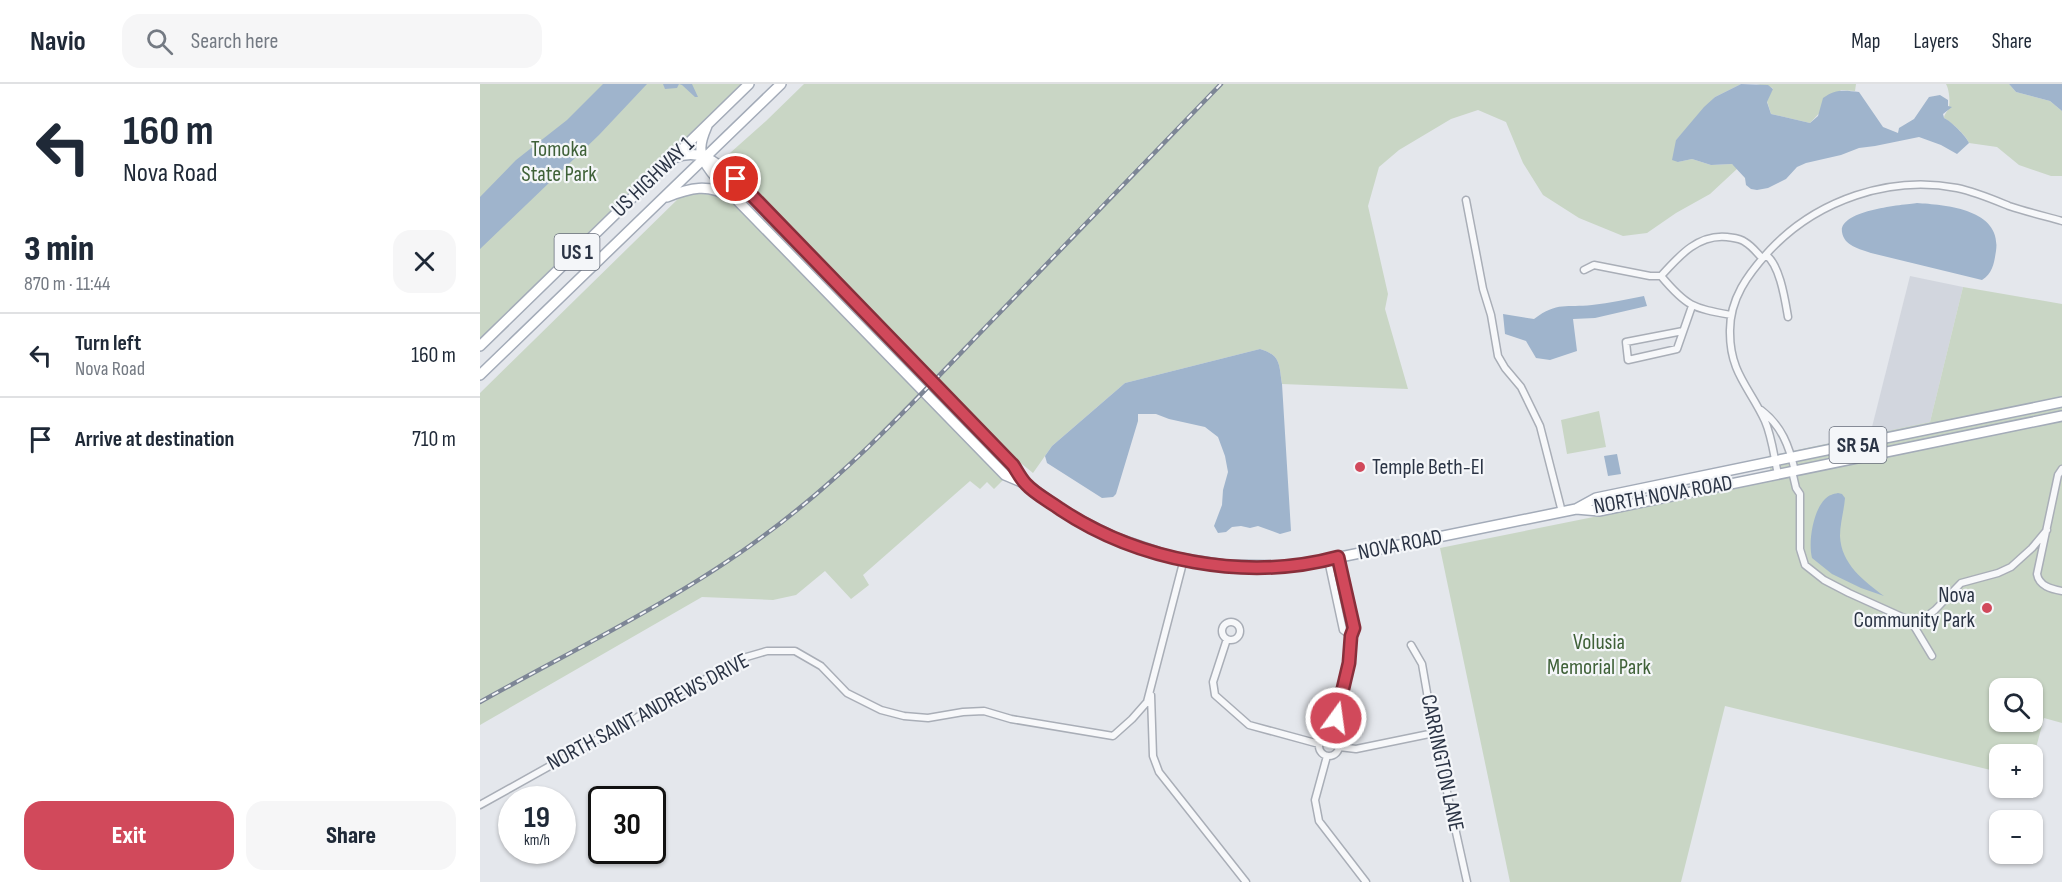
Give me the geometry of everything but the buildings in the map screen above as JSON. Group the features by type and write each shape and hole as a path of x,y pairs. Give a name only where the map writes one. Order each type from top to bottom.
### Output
{"main road":[{"name":"US HIGHWAY 1","path":"480,346 749,84"},
{"name":"US HIGHWAY 1","path":"480,375 781,84"},
{"path":"674,158 681,155 703,157 701,143 707,126"},
{"name":"NOVA ROAD","path":"703,157 738,201 1005,475 1026,484 1070,515 1095,529 1143,549 1184,559 1224,565 1280,566 1333,558 1576,509"},
{"name":"NOVA ROAD","path":"703,157 743,186 1013,465 1026,484"},
{"path":"662,200 688,189 702,187 713,189 738,201"},
{"name":"NORTH NOVA ROAD","path":"1576,509 1596,498 2062,402"},
{"name":"NORTH NOVA ROAD","path":"1576,509 1599,511 2062,416"},
{"path":"1914,446 1925,438 1929,428"}],"street":[{"path":"1778,474 1767,424 1736,370 1730,344 1731,315 1747,277 1764,257 1806,218 1825,207 1853,196 1904,185 1927,185 1956,188 1981,194 2030,213 2062,221"},
{"path":"1466,200 1498,356 1521,387 1540,426 1562,512"},
{"path":"1584,270 1594,265 1661,276 1681,255 1698,242 1714,236 1737,238 1764,257 1772,259 1786,302 1788,317"},
{"path":"1661,276 1692,306 1731,315"},
{"path":"1683,331 1626,342 1629,360 1677,349 1692,306"},
{"path":"1759,408 1770,417 1786,440 1792,458 1796,488 1800,494 1800,549 1805,565 1824,580 1868,602 1906,617 1914,625 1932,656"},
{"path":"2062,469 2058,475 2038,568 2038,578 2048,587 2062,591"},
{"path":"1914,625 1935,610 1961,583 2011,567 2047,530"},
{"path":"1331,736 1349,663 1351,636 1354,628 1348,597 1333,558"},
{"path":"1333,558 1337,600 1343,630 1351,636"},
{"path":"1184,559 1151,688 1153,756 1160,772 1246,882"},
{"path":"1337,600 1348,597"},
{"path":"1227,639 1213,682 1215,695 1249,725 1319,744"},
{"name":"CARRINGTON LANE","path":"1411,645 1422,663 1434,734 1467,882"},
{"name":"NORTH SAINT ANDREWS DRIVE","path":"480,806 743,658 766,651 795,651 821,666 847,693 881,710 904,716 928,718 984,711 1011,719 1113,736 1147,702 1151,688"},
{"path":"1339,747 1356,749 1434,734"},
{"path":"1331,736 1336,739 1339,747 1336,753 1327,756 1320,750 1319,744 1323,738 1331,736"},
{"path":"1327,756 1315,800 1319,821 1365,882"}],"shaded area":[{"path":"1910,276 1963,287 1930,422 1870,435"}],"green space":[{"name":"Tomoka State Park","path":"480,84 749,84 480,346"},
{"path":"804,84 1741,84 1715,97 1676,140 1678,162 1692,159 1711,165 1732,164 1738,168 1710,194 1647,233 1623,236 1579,218 1543,195 1523,163 1506,122 1478,110 1451,119 1399,150 1379,167 1368,206 1388,294 1385,309 1408,389 1282,384 1278,362 1272,354 1260,349 1125,383 1052,446 1033,473 996,443 721,161"},
{"path":"1756,84 1856,84 1855,91 1841,90 1810,123 1771,114 1767,101 1773,88"},
{"path":"1946,84 2009,84 2016,92 2050,101 2062,111 2062,176 2051,176 2019,165 1997,147 1969,143 1958,129 1944,118 1949,104"},
{"path":"702,191 722,196 735,204 1003,480 994,489 987,482 980,489 970,481 863,575 869,585 851,599 825,571 796,595 773,600 702,597 480,725 480,393 682,195"},
{"path":"765,214 1010,467 1012,471 1010,473 762,221"},
{"name":"Volusia Memorial Park","path":"1963,287 2062,304 2062,723 2044,718 2043,722 2043,678 1989,678 1989,732 2040,732 2037,744 1989,744 1989,770 1725,706 1681,882 1510,882 1440,548 1772,481 1768,456 1930,422"},
{"path":"1599,411 1606,447 1567,454 1561,420"}],"water":[{"path":"603,84 647,84 599,135 480,249 480,197 516,160 567,120"},
{"path":"663,84 679,84 677,88 665,89"},
{"path":"679,84 692,84 698,97 695,97"},
{"path":"1741,84 1768,85 1773,89 1767,102 1771,114 1810,123 1818,116 1823,98 1827,95 1840,91 1859,92 1883,127 1898,133 1899,128 1914,119 1929,97 1940,95 1948,100 1948,106 1952,107 1943,114 1944,118 1958,129 1969,143 1957,154 1919,137 1859,148 1841,155 1806,163 1797,167 1786,179 1768,188 1757,190 1746,185 1745,178 1732,164 1711,165 1692,159 1678,162 1672,160 1676,140 1704,107 1715,97"},
{"path":"2009,84 2062,84 2062,111 2050,101 2016,92"},
{"path":"1917,203 1942,205 1970,212 1990,226 1996,237 1996,251 1992,267 1986,277 1982,280 1871,253 1853,246 1843,237 1844,225 1850,218 1886,207"},
{"path":"1644,296 1647,306 1595,318 1573,319 1577,351 1550,360 1536,358 1526,341 1505,334 1503,314 1534,319 1556,307 1599,304"},
{"path":"1260,349 1272,354 1278,362 1280,371 1291,531 1280,534 1258,526 1250,528 1241,526 1218,533 1214,526 1222,505 1228,472 1218,437 1205,427 1156,414 1138,414 1138,421 1116,494 1113,497 1102,498 1047,463 1045,456 1052,446 1125,383"},
{"path":"1617,454 1621,474 1608,476 1604,456"},
{"path":"1838,493 1845,498 1840,536 1844,555 1855,571 1884,596 1832,574 1812,558 1811,535 1817,511 1827,498"}],"railway":[{"path":"480,702 624,624 695,582 762,537 821,490 902,414 1221,84"}],"place":[{"name":"Temple Beth-El","path":"1360,467"},
{"name":"Nova Community Park","path":"1987,608"}],"route":[{"path":"736,179 1013,465 1026,484 1070,515 1095,529 1143,549 1200,562 1253,567 1306,564 1338,557 1354,628 1351,636 1349,663 1336,718"}]}
